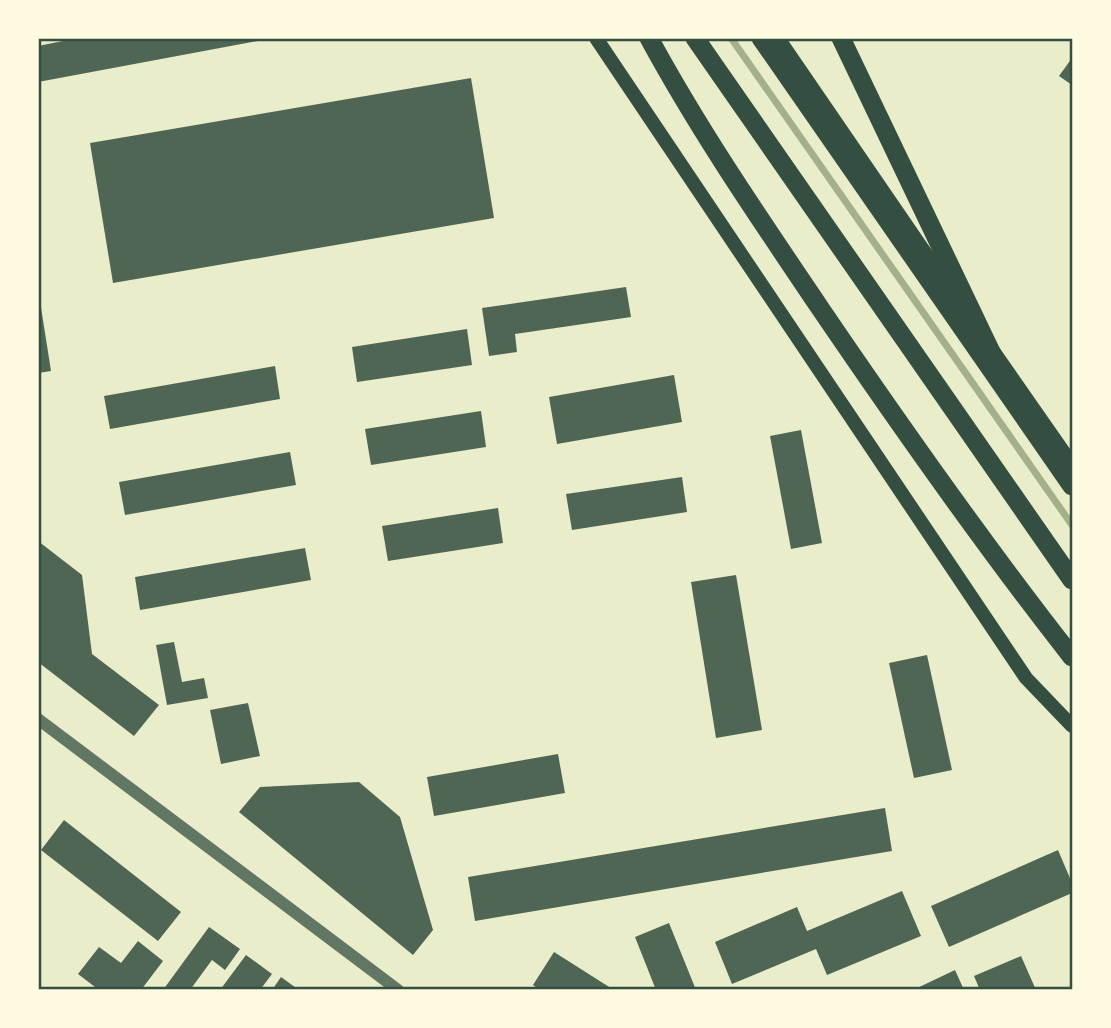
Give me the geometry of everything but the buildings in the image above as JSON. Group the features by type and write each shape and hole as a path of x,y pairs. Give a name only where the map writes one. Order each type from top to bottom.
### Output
{"highway":[{"path":"649,38 729,174 876,390 1008,576 1073,657"},
{"path":"695,38 1073,580"},
{"path":"761,38 1073,486"},
{"path":"841,38 1018,408"}],"main road":[{"path":"596,38 1026,678 1073,726"},
{"path":"779,38 859,160 1073,464"}],"street":[{"path":"38,719 398,989"}],"waterway":[{"path":"731,38 1072,525"}]}
